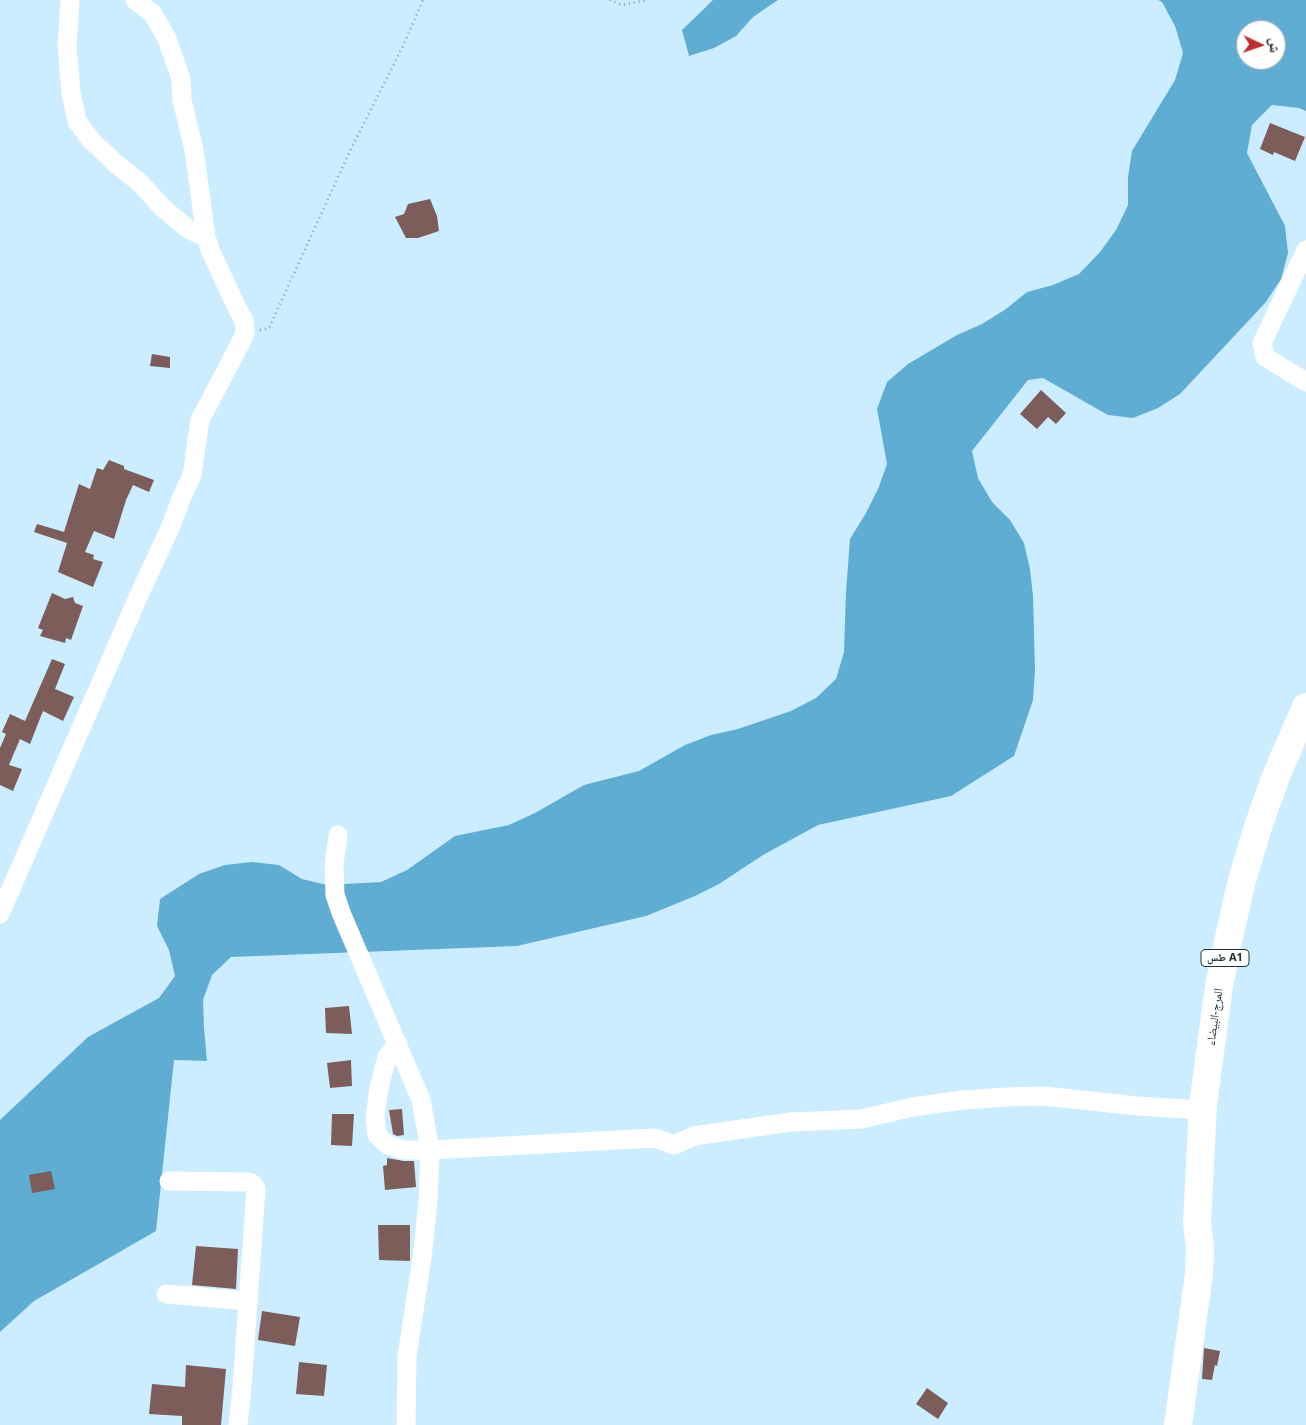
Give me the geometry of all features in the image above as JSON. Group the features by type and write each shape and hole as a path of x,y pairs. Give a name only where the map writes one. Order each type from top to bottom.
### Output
{"highway":[{"name":"المرج-البيضاء","path":"1197,1222 1202,1110 1219,986 1230,933 1242,880 1258,827 1276,776 1306,706"},
{"path":"1164,1425 1175,1374 1191,1246 1197,1222"},
{"path":"1178,1425 1199,1267 1200,1248 1197,1222"}],"street":[{"path":"70,0 67,47 71,93 77,121 91,140 140,183 162,208 188,229 206,237"},
{"path":"0,914 192,475 200,420 245,333 244,320 211,252 206,237 194,150 182,100 181,79 167,39 153,14 135,0"},
{"path":"1306,250 1262,343 1265,357 1306,382"},
{"path":"338,835 334,865 335,895 421,1100 430,1150 424,1240 407,1356 406,1425"},
{"path":"398,1044 387,1057 379,1088 375,1118 377,1135 388,1146 404,1150 655,1138 674,1144 694,1136 782,1123 861,1119 913,1107 1005,1097 1044,1096 1137,1106 1202,1110"},
{"path":"169,1181 250,1182 256,1189 238,1425"},
{"path":"166,1294 247,1301"}],"path":[{"path":"245,333 269,328 351,149 423,0"},
{"path":"610,0 621,5 647,0"}],"shaded area":[{"path":"713,0 778,0 753,17 736,36 714,48 689,56 682,30"},
{"path":"1158,0 1306,0 1306,111 1299,108 1272,105 1252,125 1247,153 1285,226 1288,253 1281,279 1266,302 1180,394 1158,408 1133,418 1108,415 1043,378 1028,380 972,451 978,478 992,502 1010,520 1024,543 1030,569 1033,596 1035,670 1033,700 1014,756 951,796 818,825 763,855 719,884 646,916 517,946 231,957 212,975 203,1000 207,1061 174,1060 156,1231 34,1301 0,1332 0,1120 88,1037 159,998 175,976 169,950 157,926 160,899 199,874 225,865 252,862 279,865 302,879 327,885 381,882 407,870 455,836 509,825 535,813 584,785 639,771 685,745 711,735 738,729 791,711 816,698 836,679 844,652 850,539 878,489 887,464 877,409 887,382 908,364 957,335 982,324 1006,309 1027,292 1053,285 1079,274 1100,252 1116,230 1128,205 1128,177 1132,151 1175,80 1183,53 1175,26 1162,2"}],"building":[{"path":"1270,123 1305,137 1295,161 1274,152 1273,155 1260,149"},
{"path":"430,199 437,216 439,231 418,238 406,238 395,217 404,214 408,204"},
{"path":"152,354 170,357 170,368 150,366"},
{"path":"1041,390 1066,413 1056,424 1048,417 1037,429 1020,414"},
{"path":"109,460 124,466 124,469 154,480 149,492 133,485 126,500 114,539 94,531 85,552 94,555 93,559 103,562 93,587 58,572 67,543 34,532 37,524 64,532 79,484 90,489 97,468 103,470"},
{"path":"52,593 65,599 73,597 75,603 83,606 71,640 66,638 65,643 40,636 43,630 38,628"},
{"path":"52,659 65,664 55,689 74,697 63,721 43,711 30,744 20,739 9,765 22,769 13,791 0,785 0,748 6,734 2,732 10,714 25,721"},
{"path":"349,1006 352,1034 326,1033 325,1008"},
{"path":"351,1060 352,1086 330,1088 327,1063"},
{"path":"402,1109 404,1135 397,1136 393,1134 389,1110"},
{"path":"332,1114 354,1114 352,1146 331,1145"},
{"path":"387,1158 414,1161 416,1187 385,1190 383,1166 387,1165"},
{"path":"51,1171 55,1189 32,1193 29,1175"},
{"path":"378,1225 410,1225 410,1261 379,1260"},
{"path":"196,1246 238,1249 236,1289 192,1285"},
{"path":"262,1311 300,1317 295,1346 258,1340"},
{"path":"1204,1348 1220,1351 1212,1380 1202,1379"},
{"path":"299,1362 327,1365 324,1396 296,1394"},
{"path":"186,1365 226,1369 221,1425 182,1425 182,1416 149,1414 152,1384 185,1387"},
{"path":"927,1388 948,1403 938,1419 916,1404"}]}
